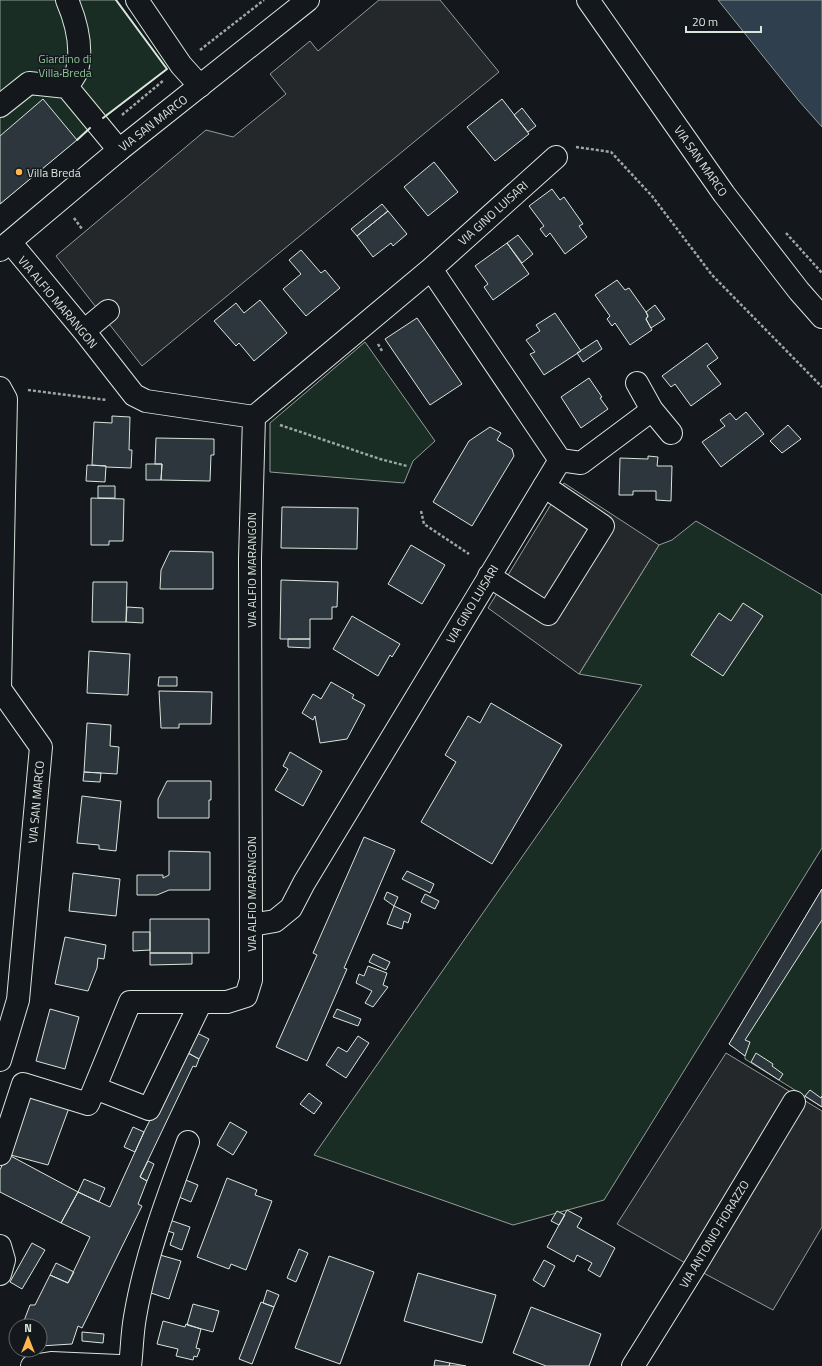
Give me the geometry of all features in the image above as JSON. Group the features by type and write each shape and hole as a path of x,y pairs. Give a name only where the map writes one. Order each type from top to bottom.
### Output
{"street":[{"path":"67,0 75,20 80,56 76,72 67,87"},
{"path":"137,0 181,65 200,86"},
{"name":"VIA SAN MARCO","path":"5,246 119,150 308,0"},
{"name":"VIA SAN MARCO","path":"588,0 724,194 799,291 822,316"},
{"path":"0,106 29,83 67,87 119,150"},
{"name":"VIA GINO LUISARI","path":"254,417 430,269 556,157"},
{"name":"VIA ALFIO MARANGON","path":"5,246 84,331 134,395"},
{"path":"430,269 560,460 582,463 652,410"},
{"path":"84,331 108,311"},
{"path":"637,384 652,410 671,433"},
{"name":"VIA SAN MARCO","path":"0,388 6,399 0,689 41,747 18,1000 0,1060"},
{"path":"134,395 146,400 254,417"},
{"name":"VIA ALFIO MARANGON","path":"0,1154 23,1084 88,1104 130,1002 227,1002 246,996 251,980 252,925 250,559 254,417"},
{"name":"VIA GINO LUISARI","path":"252,925 275,921 291,908 304,883 560,460"},
{"path":"489,576 548,614 603,526 544,486"},
{"path":"95,1088 149,1109 201,1002"},
{"name":"VIA ANTONIO FIORAZZO","path":"633,1366 794,1102"},
{"path":"130,1366 135,1318 143,1277 153,1240 188,1142"},
{"path":"0,1246 4,1260 0,1274"},
{"path":"32,1366 51,1364 119,1366"}],"path":[{"path":"197,53 264,0"},
{"path":"556,157 578,147 611,152 652,196 712,275 822,387"},
{"path":"22,390 35,390 126,403 134,395"},
{"path":"275,424 380,459 406,466"},
{"path":"422,511 424,524 469,554"}],"green space":[{"name":"Giardino di Villa Breda","path":"0,0 116,0 167,69 97,123 0,204"},
{"path":"365,342 435,441 413,461 404,483 270,472 270,423"},
{"path":"696,521 822,595 822,848 604,1200 513,1225 314,1155 642,685 579,674 659,545 672,540"},
{"path":"822,889 822,1107 745,1059 745,1056 729,1044"}],"shaded area":[{"path":"379,0 440,0 499,72 142,366 56,256 206,130 233,137 286,94 270,74 310,41 318,51"},
{"path":"564,483 659,545 579,674 488,608"},
{"path":"726,1053 822,1111 822,1227 773,1310 694,1268 617,1224"}],"water":[{"path":"718,0 822,0 822,127 799,101"}],"building":[{"name":"Villa Breda","path":"43,99 77,140 0,204 0,136"},
{"path":"502,99 529,134 495,161 467,127"},
{"path":"522,108 536,126 528,132 514,115"},
{"path":"434,162 458,192 428,216 404,187"},
{"path":"552,189 560,200 564,197 583,224 579,226 587,237 565,254 550,233 546,237 540,229 544,226 529,206"},
{"path":"382,204 388,211 357,236 351,229"},
{"path":"388,211 407,234 393,246 391,243 373,257 357,236"},
{"path":"518,235 533,254 522,263 507,243"},
{"path":"507,243 529,274 493,300 484,287 488,284 475,266"},
{"path":"301,250 321,273 325,270 340,288 306,316 283,289 301,274 289,260"},
{"path":"617,280 625,290 629,288 646,312 648,316 646,319 652,330 630,345 615,323 612,326 607,319 610,316 595,295"},
{"path":"260,300 287,333 254,361 239,343 236,346 214,321 236,303 244,313"},
{"path":"655,305 665,319 651,328 646,319 648,316 646,312"},
{"path":"555,313 581,351 544,375 530,354 535,352 526,340 540,331 536,325"},
{"path":"417,318 462,384 430,405 385,339"},
{"path":"597,340 602,349 583,362 577,353"},
{"path":"707,343 718,358 707,366 721,384 691,406 675,384 671,387 662,376"},
{"path":"589,378 608,409 581,428 561,397"},
{"path":"746,412 764,434 721,467 702,442 725,426 720,420 730,413 736,420"},
{"path":"112,416 130,417 129,450 132,450 131,468 92,465 94,422 112,423"},
{"path":"788,425 801,439 782,453 770,441"},
{"path":"490,427 501,433 497,440 512,449 514,456 472,526 433,502 469,441"},
{"path":"156,438 214,439 214,455 211,455 210,481 161,480 162,464 155,464"},
{"path":"648,456 658,457 657,466 672,466 671,501 656,500 656,491 633,491 633,495 619,495 620,458 648,459"},
{"path":"146,464 162,464 161,480 146,480"},
{"path":"87,465 106,466 105,482 86,481"},
{"path":"98,486 115,486 115,498 98,498"},
{"path":"91,498 124,499 123,541 109,541 109,545 91,545"},
{"path":"282,507 358,508 357,549 281,548"},
{"path":"411,545 445,565 422,604 388,584"},
{"path":"170,551 213,552 213,589 160,589 161,570"},
{"path":"281,580 338,582 337,607 332,607 332,619 310,619 310,639 280,639"},
{"path":"93,582 127,582 126,622 92,622"},
{"path":"743,603 763,616 723,676 691,655 719,613 731,621"},
{"path":"127,607 143,608 143,623 126,622"},
{"path":"352,616 400,644 392,657 390,655 378,676 333,649"},
{"path":"288,639 310,639 310,648 288,647"},
{"path":"89,651 130,654 128,695 87,693"},
{"path":"159,677 177,677 177,686 158,686"},
{"path":"331,682 354,695 352,698 365,705 347,739 320,743 315,716 313,720 302,713 313,694 321,699"},
{"path":"159,691 212,692 211,724 179,724 179,728 161,728"},
{"path":"491,703 562,745 492,864 421,822 456,762 445,755 468,716 480,723"},
{"path":"87,723 111,725 110,746 119,747 117,774 84,772"},
{"path":"290,752 322,771 303,806 275,790 288,769 283,766"},
{"path":"84,772 101,773 100,782 83,781"},
{"path":"167,781 211,781 209,818 158,818 158,799"},
{"path":"82,796 121,801 116,851 99,849 99,845 77,843"},
{"path":"364,837 395,850 344,968 347,969 307,1061 276,1047 317,955 313,953"},
{"path":"169,851 210,852 210,890 169,890 157,895 137,895 137,875 163,875 163,878 169,875"},
{"path":"407,871 434,884 430,893 402,879"},
{"path":"73,873 120,879 116,916 69,911"},
{"path":"822,889 822,920 745,1040 750,1042 745,1056 729,1044"},
{"path":"387,892 398,897 394,906 384,899"},
{"path":"425,894 439,901 435,909 421,902"},
{"path":"394,906 411,914 408,923 404,921 402,929 387,924"},
{"path":"150,919 209,919 209,953 150,953"},
{"path":"133,932 150,932 150,950 133,951"},
{"path":"65,937 106,945 104,959 98,958 97,968 88,991 55,984"},
{"path":"150,953 192,953 192,964 150,965"},
{"path":"373,954 390,962 386,970 369,962"},
{"path":"368,966 387,973 383,985 388,987 373,1007 365,1003 372,991 356,983 359,974 364,976"},
{"path":"50,1009 79,1017 65,1069 36,1061"},
{"path":"337,1009 361,1019 358,1026 333,1017"},
{"path":"195,1032 209,1039 199,1059 188,1053"},
{"path":"358,1036 369,1043 346,1078 326,1065 338,1047 347,1052"},
{"path":"188,1053 199,1059 196,1067 193,1066 140,1177 147,1181 138,1204 142,1206 82,1328 78,1326 72,1344 48,1346 48,1318 25,1318 30,1305 35,1305 50,1275 68,1283 90,1237 61,1223 78,1192 110,1207 144,1132 167,1086"},
{"path":"756,1053 773,1064 772,1066 783,1074 779,1080 751,1062"},
{"path":"810,1090 821,1098 822,1096 822,1107 805,1096"},
{"path":"309,1093 322,1103 314,1114 300,1104"},
{"path":"27,1094 69,1108 48,1165 7,1154"},
{"path":"230,1122 247,1132 233,1155 217,1145"},
{"path":"133,1127 144,1132 135,1152 124,1147"},
{"path":"7,1154 78,1192 61,1223 0,1192 0,1170"},
{"path":"148,1161 154,1164 147,1181 140,1177"},
{"path":"181,1178 198,1185 191,1202 174,1195"},
{"path":"227,1178 257,1190 255,1195 272,1201 246,1270 231,1264 229,1269 197,1257"},
{"path":"84,1179 105,1188 99,1202 78,1192"},
{"path":"567,1210 582,1218 577,1227 615,1248 600,1277 588,1270 592,1263 577,1255 574,1262 547,1247"},
{"path":"557,1211 565,1215 559,1225 551,1221"},
{"path":"161,1217 190,1227 182,1250 170,1245 174,1233 158,1228"},
{"path":"32,1243 45,1250 22,1289 10,1282"},
{"path":"299,1249 308,1253 296,1282 287,1278"},
{"path":"160,1255 181,1261 169,1299 148,1292"},
{"path":"329,1256 374,1272 340,1364 295,1348"},
{"path":"544,1260 555,1266 544,1287 533,1280"},
{"path":"56,1263 74,1272 68,1283 50,1275"},
{"path":"418,1273 496,1295 482,1343 404,1321"},
{"path":"267,1290 279,1295 274,1307 263,1303"},
{"path":"261,1302 274,1307 252,1364 239,1359"},
{"path":"193,1304 219,1311 213,1332 187,1325"},
{"path":"531,1307 601,1334 589,1366 546,1366 513,1353"},
{"path":"163,1321 185,1327 186,1324 201,1329 196,1348 200,1349 197,1357 194,1356 193,1360 176,1356 178,1349 157,1344"},
{"path":"82,1332 104,1334 103,1343 82,1341"},
{"path":"435,1360 450,1363 449,1366 434,1366"},
{"path":"450,1363 466,1366 449,1366"}],"wall":[{"path":"103,118 167,69 116,0"},
{"path":"77,140 90,128"}],"place":[{"name":"Villa Breda","path":"19,172"}]}
